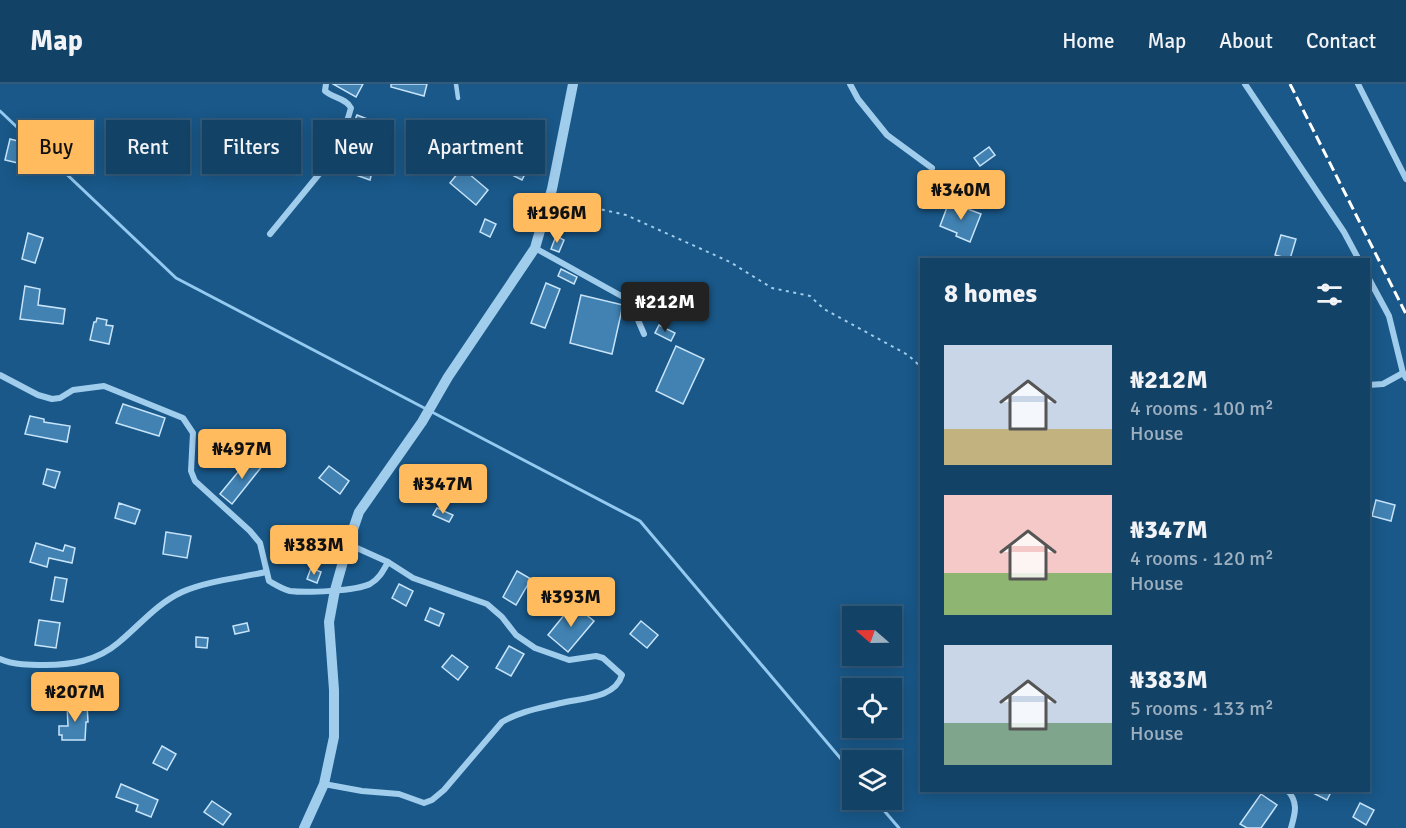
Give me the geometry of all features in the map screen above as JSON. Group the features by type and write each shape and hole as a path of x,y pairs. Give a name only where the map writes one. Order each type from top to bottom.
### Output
{"street":[{"path":"270,234 338,151 351,108 346,101 328,94 325,91 326,84"},
{"path":"304,828 324,784 334,737 334,690 329,622 335,590 359,512 423,421 448,377 535,248 551,194 573,84"},
{"path":"850,84 858,99 887,135 932,168"},
{"path":"1245,84 1344,232 1358,258"},
{"path":"1358,84 1406,178"},
{"path":"535,248 625,298 632,306 644,334"},
{"path":"1370,281 1389,316 1404,375 1383,384 1370,385"},
{"path":"0,375 38,395 52,399 60,398 73,390 104,386 183,418 193,433 191,471 195,481 260,543 269,581 279,587 291,591 355,589 371,583 381,574 388,562"},
{"path":"324,784 362,791 399,794 424,803 432,800 444,790 502,722 514,715 538,708 585,700 599,695 615,686 622,675 603,658 596,656 569,660 535,648 516,635 502,617 487,604 413,578 388,562 348,544"},
{"path":"0,659 26,665 68,665 93,658 116,645 156,607 180,593 266,572"},
{"path":"1288,792 1294,800 1296,811 1291,828"}],"lane":[{"path":"456,84 458,98"}],"path":[{"path":"551,194 586,206 626,214 730,262 772,288 810,296 824,309 908,355 920,366"}],"building":[{"path":"333,84 363,84 356,97"},
{"path":"391,84 427,84 424,96 391,87"},
{"path":"357,115 370,120 355,120"},
{"path":"10,139 18,141 18,163 5,160"},
{"path":"989,147 995,155 980,166 974,158"},
{"path":"353,174 372,174 370,180"},
{"path":"457,174 469,174 488,190 476,205 450,183"},
{"path":"510,174 525,174 522,180"},
{"path":"940,180 953,188 943,205 930,197"},
{"path":"949,202 981,214 970,242 956,236 957,233 940,226"},
{"path":"485,219 496,224 490,237 480,232"},
{"path":"28,233 43,238 35,263 22,259"},
{"path":"1281,235 1296,239 1290,258 1275,255"},
{"path":"556,236 564,240 559,252 551,249"},
{"path":"561,269 577,277 574,284 558,276"},
{"path":"546,283 560,289 545,328 531,323"},
{"path":"25,286 40,289 38,305 65,309 63,324 20,319"},
{"path":"581,295 623,305 612,354 570,343"},
{"path":"97,318 107,320 106,325 113,326 109,344 90,340"},
{"path":"659,325 675,333 671,341 655,333"},
{"path":"676,346 704,359 683,404 656,391"},
{"path":"123,404 165,418 159,436 116,423"},
{"path":"30,416 44,419 44,422 70,426 67,442 25,434"},
{"path":"252,455 263,465 232,504 220,494"},
{"path":"329,466 349,481 340,494 319,478"},
{"path":"47,469 60,472 55,488 43,484"},
{"path":"1376,500 1395,505 1391,521 1372,516"},
{"path":"119,503 140,510 135,524 115,518"},
{"path":"437,508 453,515 449,522 433,515"},
{"path":"166,532 191,536 187,558 163,554"},
{"path":"36,543 63,551 65,545 75,548 72,563 49,558 47,567 30,562"},
{"path":"311,568 321,572 317,583 307,579"},
{"path":"517,571 531,579 516,605 503,597"},
{"path":"55,577 67,579 63,602 51,600"},
{"path":"399,584 413,591 406,606 392,598"},
{"path":"573,604 594,621 568,652 548,635"},
{"path":"430,608 444,614 439,626 425,620"},
{"path":"39,620 60,623 56,648 35,645"},
{"path":"641,621 658,635 647,648 630,634"},
{"path":"247,623 249,631 235,634 233,626"},
{"path":"196,637 208,638 207,648 196,647"},
{"path":"509,646 524,654 511,676 496,668"},
{"path":"452,655 468,667 458,680 442,667"},
{"path":"87,704 88,722 86,722 85,740 62,740 62,735 59,735 59,726 68,726 67,705"},
{"path":"162,746 176,754 167,770 153,763"},
{"path":"121,784 158,800 151,817 136,811 138,805 116,797"},
{"path":"1311,792 1331,792 1327,800"},
{"path":"1261,794 1277,805 1261,828 1247,828 1240,824"},
{"path":"212,801 231,814 223,825 204,812"},
{"path":"1360,803 1374,810 1366,825 1353,817"}],"waterway":[{"path":"0,111 176,278 640,521 842,760"},
{"path":"884,810 899,828"}],"railway":[{"path":"1290,84 1406,314"}]}
